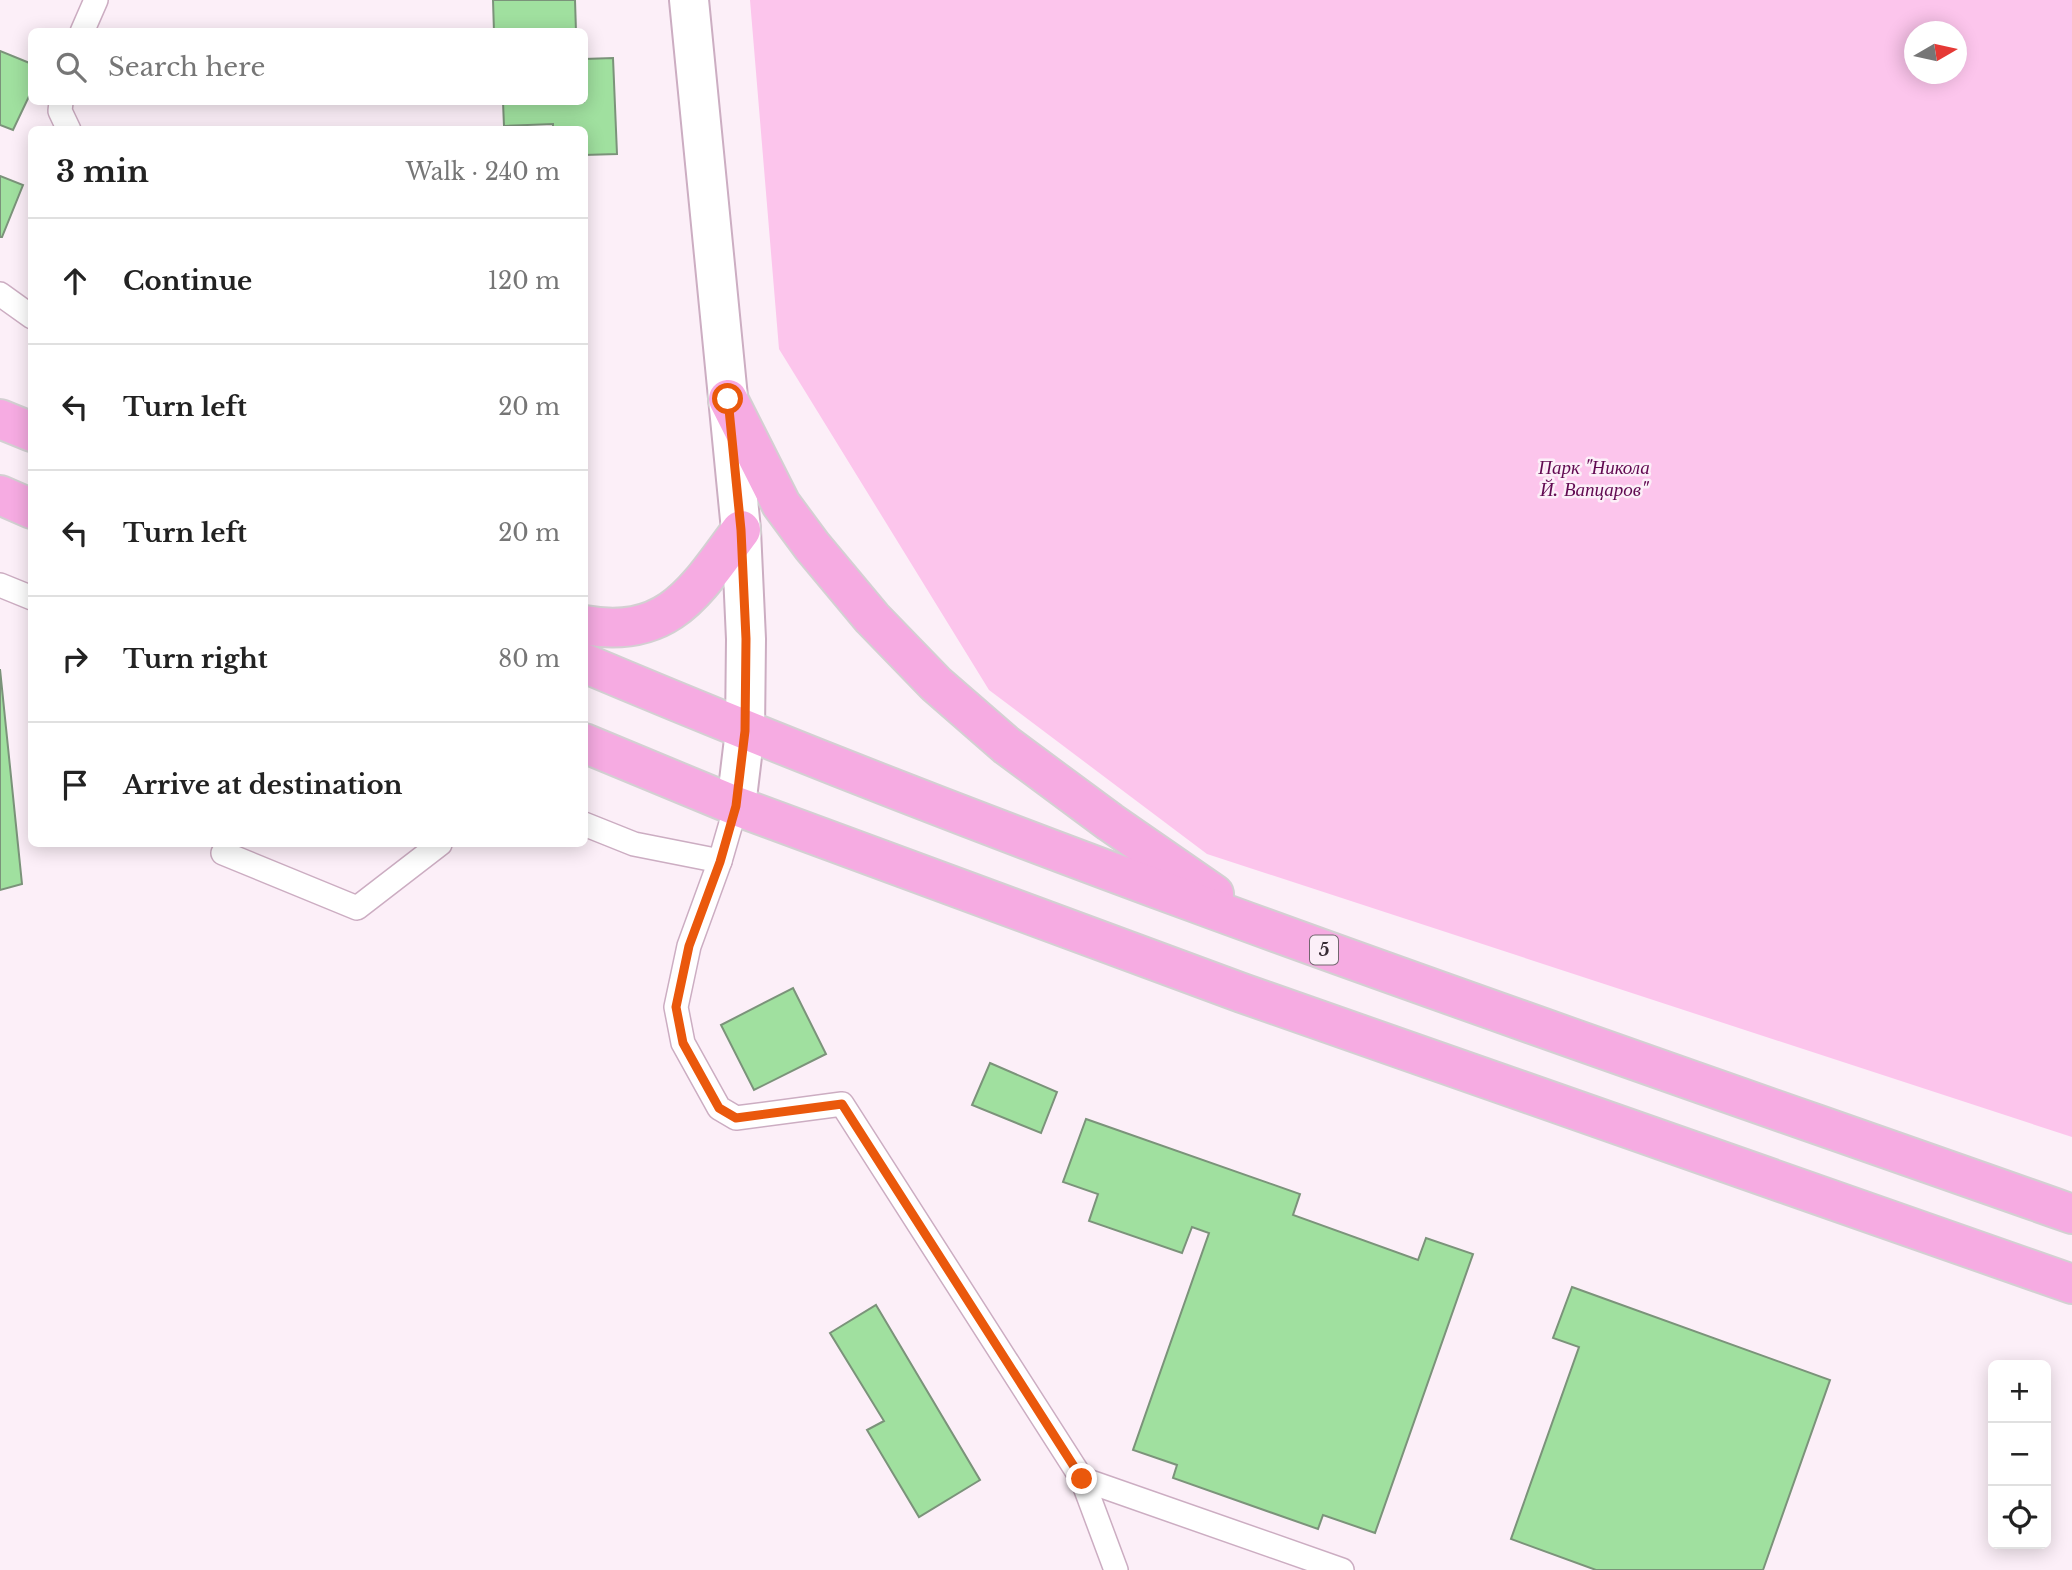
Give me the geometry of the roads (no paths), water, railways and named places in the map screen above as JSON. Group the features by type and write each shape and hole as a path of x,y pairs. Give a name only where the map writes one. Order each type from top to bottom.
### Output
{"highway":[{"path":"728,399 781,504 811,547 872,618 936,684 1006,745 1110,822 1265,930"},
{"path":"0,419 28,430"},
{"path":"0,495 28,507"},
{"path":"588,625 630,627 649,624 671,612 702,583 741,530"},
{"name":"5","path":"588,665 745,731 1265,930 2072,1214"},
{"path":"588,745 736,806 1256,998 2072,1284"}],"street":[{"path":"689,0 741,530 746,639 745,731 736,806"}],"lane":[{"path":"84,28 96,0"},
{"path":"61,105 60,111 67,126"},
{"path":"0,294 28,314"},
{"path":"0,584 28,596"},
{"path":"736,806 720,862 689,946 676,1007 683,1043 719,1108 736,1118 842,1104 1082,1479 1116,1570"},
{"path":"588,826 634,844 720,862"},
{"path":"223,853 357,908 436,847"},
{"path":"1082,1479 1342,1570"}],"park label":[{"name":"Парк \"Никола Й. Вапцаров\"","path":"1594,478"}]}
